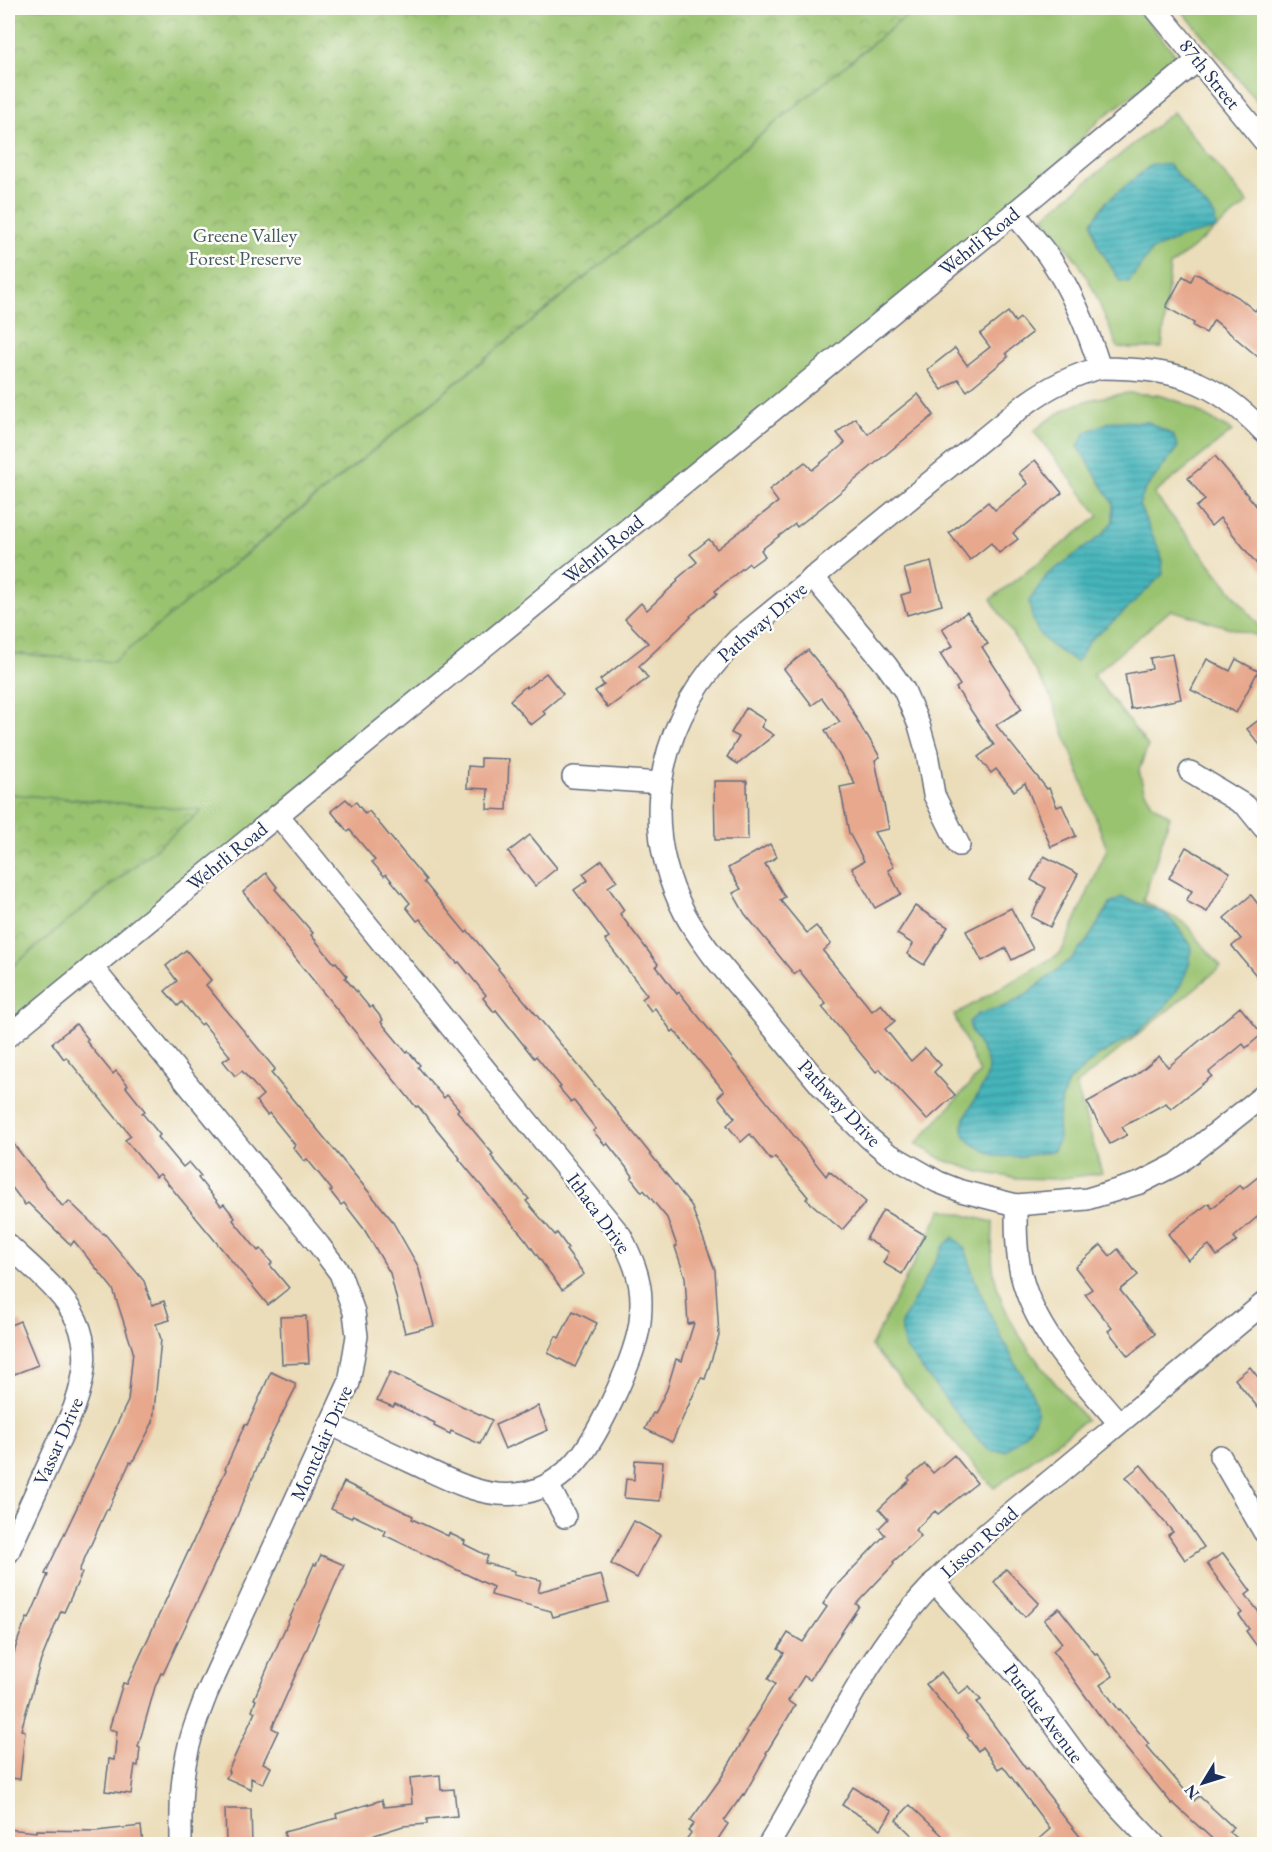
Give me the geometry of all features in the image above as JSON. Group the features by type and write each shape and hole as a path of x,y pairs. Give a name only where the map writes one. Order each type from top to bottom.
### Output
{"street":[{"name":"87th Street","path":"1155,8 1264,141"},
{"name":"Wehrli Road","path":"8,1036 1198,60"},
{"path":"1014,213 1049,258 1074,301 1100,368 1158,370 1193,380 1235,404 1264,432"},
{"name":"Pathway Drive","path":"1100,368 1081,373 1044,391 1027,403 738,639 706,673 692,694 673,734 665,761 659,798 664,854 672,884 684,913 713,956 843,1112 887,1153 938,1182 962,1191 1016,1205 1087,1199 1140,1183 1177,1164 1264,1095"},
{"path":"813,577 887,666 904,690 919,725 927,753 934,795 959,845"},
{"path":"1190,772 1246,806 1264,828"},
{"path":"573,777 661,783"},
{"name":"Ithaca Drive","path":"278,815 621,1236 635,1266 641,1298 640,1326 632,1356 590,1445 573,1466 548,1485 515,1494 479,1490 451,1480 330,1424"},
{"name":"Montclair Drive","path":"92,967 340,1273 354,1312 357,1336 349,1383 207,1693 194,1727 185,1766 181,1804 181,1845"},
{"path":"1016,1205 1018,1253 1022,1275 1028,1297 1039,1321 1069,1364 1119,1423"},
{"name":"Vassar Drive","path":"8,1245 58,1291 70,1307 76,1319 85,1357 83,1386 14,1524 8,1552"},
{"name":"Lisson Road","path":"769,1845 861,1679 885,1643 934,1582 986,1533 1264,1303"},
{"path":"1220,1456 1264,1532"},
{"path":"548,1485 565,1517"},
{"name":"Purdue Avenue","path":"934,1582 1024,1683 1083,1764 1119,1808 1154,1845"}],"green space":[{"name":"Greene Valley Forest Preserve","path":"8,8 916,8 113,662 8,653"},
{"path":"916,8 1137,8 1180,60 1099,120 1014,213 8,1036 8,970 201,811 63,798 8,849 8,563 207,586"},
{"path":"1180,8 1264,8 1264,110"},
{"path":"1173,112 1248,203 1170,266 1162,348 1118,348 1094,291 1078,262 1043,217"},
{"path":"1129,393 1158,395 1183,403 1232,431 1154,494 1264,632 1264,638 1171,610 1093,675 1148,746 1139,770 1144,790 1153,805 1170,816 1143,901 1185,923 1221,967 1076,1085 1102,1173 1056,1179 1016,1178 980,1172 944,1160 916,1144 980,1073 954,1015 1061,953 1107,849 1051,697 991,599 1099,516 1034,431 1067,408 1101,397"},
{"path":"8,794 202,810 8,970"},
{"path":"942,1209 993,1222 992,1255 995,1279 1012,1323 1040,1364 1086,1420 994,1488 871,1346"}],"water":[{"path":"1152,164 1169,165 1215,216 1216,229 1182,237 1152,250 1129,282 1120,281 1097,244 1092,222 1106,202"},
{"path":"1112,421 1148,422 1173,435 1178,447 1145,490 1139,505 1161,554 1163,574 1124,612 1089,641 1077,662 1043,639 1031,614 1029,601 1047,575 1102,535 1113,521 1113,503 1078,446 1086,432"},
{"path":"1122,897 1164,913 1191,945 1190,962 1182,983 1165,1007 1133,1036 1098,1056 1068,1082 1062,1099 1058,1124 1059,1138 1054,1150 1027,1156 1006,1157 977,1147 966,1137 963,1124 982,1088 988,1068 985,1056 969,1022 978,1014 1008,1005 1026,995 1072,958 1087,941 1110,904"},
{"path":"953,1237 966,1252 988,1309 1035,1401 1036,1415 1031,1427 1006,1451 991,1451 976,1438 904,1346 901,1324 943,1247"}],"building":[{"path":"1195,273 1238,297 1255,311 1264,299 1264,362 1214,320 1206,333 1193,326 1194,323 1166,307 1183,276 1191,281"},
{"path":"1008,312 1015,322 1020,318 1032,333 1006,353 1008,357 967,391 958,379 942,390 927,370 955,348 967,365 990,347 980,334"},
{"path":"918,394 934,415 797,527 795,524 761,550 765,556 751,566 749,563 715,591 717,594 690,616 639,666 648,678 608,708 595,691 604,685 600,680 648,643 625,619 641,603 647,610 678,581 677,579 697,562 690,554 709,539 717,549 778,502 769,490 805,462 812,470 845,443 837,433 855,418 868,434"},
{"path":"1215,456 1264,515 1264,573 1220,518 1211,526 1196,507 1205,500 1188,478"},
{"path":"1035,460 1062,493 1013,533 1018,539 999,553 991,543 970,560 949,533 988,502 995,510 1028,484 1019,473"},
{"path":"931,562 942,605 907,615 901,595 911,592 904,569"},
{"path":"967,612 988,644 982,647 1022,709 996,725 1047,789 1049,788 1057,807 1062,805 1076,836 1051,847 1025,783 1014,791 996,769 991,773 978,757 994,745 956,688 960,685 940,654 953,646 942,629"},
{"path":"808,650 842,692 880,757 875,760 889,829 874,832 894,867 888,870 901,894 875,908 852,868 864,861 849,833 840,787 855,784 825,730 840,722 822,698 812,705 784,669"},
{"path":"1172,654 1181,699 1131,709 1125,674 1152,669 1150,658"},
{"path":"1207,659 1230,671 1236,659 1258,671 1236,713 1191,690"},
{"path":"546,673 563,694 543,711 545,714 531,725 510,700"},
{"path":"746,708 765,720 761,727 774,735 738,764 727,757 739,737 731,733"},
{"path":"1264,716 1264,750 1247,729"},
{"path":"481,758 509,759 507,810 487,809 488,789 467,788 468,766 481,767"},
{"path":"714,781 747,781 748,840 715,840"},
{"path":"346,799 352,805 356,802 365,814 369,811 426,880 424,882 466,933 468,931 499,968 691,1205 715,1270 719,1336 705,1379 701,1378 672,1442 645,1429 667,1389 676,1359 682,1361 694,1323 688,1324 685,1277 667,1218 644,1190 642,1192 631,1178 633,1176 607,1143 605,1145 593,1131 596,1129 573,1100 571,1102 559,1088 561,1087 536,1056 534,1058 496,1010 494,1012 483,998 486,995 459,962 457,963 420,919 417,921 406,907 410,903 386,874 384,876 372,862 375,860 331,811"},
{"path":"530,835 557,868 535,886 508,852"},
{"path":"770,844 777,857 765,864 785,897 780,900 807,933 816,926 831,944 823,951 872,1011 881,1004 895,1021 885,1029 911,1061 925,1048 941,1065 934,1072 955,1095 927,1120 880,1069 876,1072 822,1007 826,1004 799,970 794,974 745,914 733,893 741,889 728,868"},
{"path":"1186,847 1230,872 1207,912 1186,901 1192,891 1169,878"},
{"path":"1044,856 1078,874 1050,927 1031,917 1046,888 1031,880"},
{"path":"602,860 617,881 608,887 624,910 620,914 658,964 656,966 677,994 679,992 826,1176 829,1171 866,1202 842,1230 806,1199 808,1197 775,1157 771,1160 750,1134 741,1142 727,1125 735,1118 718,1097 724,1091 674,1030 672,1032 655,1008 651,1011 642,999 647,995 605,940 609,937 574,890 588,880 583,874"},
{"path":"266,873 277,887 275,889 313,933 311,935 347,976 345,978 370,1008 372,1006 383,1020 381,1022 420,1065 418,1067 444,1098 447,1095 459,1109 457,1111 493,1154 491,1156 529,1199 526,1201 555,1235 557,1233 568,1248 566,1250 584,1274 562,1290 526,1240 279,938 243,892"},
{"path":"1251,895 1264,912 1264,985 1232,946 1241,939 1224,918"},
{"path":"915,906 948,927 924,965 907,954 913,944 897,934"},
{"path":"1011,908 1033,949 1012,960 1006,948 982,961 966,931"},
{"path":"186,950 211,980 206,985 275,1069 271,1073 391,1219 418,1266 434,1326 405,1333 390,1273 364,1229 344,1203 341,1205 307,1159 304,1161 293,1147 295,1145 269,1113 267,1115 256,1101 263,1095 242,1071 235,1076 223,1061 230,1056 203,1023 201,1025 182,1002 178,1006 165,991 177,981 166,966"},
{"path":"1240,1007 1262,1034 1246,1048 1243,1044 1209,1072 1212,1076 1171,1109 1166,1103 1122,1127 1127,1135 1110,1144 1087,1102 1133,1077 1159,1056 1168,1067"},
{"path":"76,1024 88,1039 86,1041 113,1074 116,1071 128,1085 126,1087 145,1111 142,1113 160,1135 158,1137 183,1167 189,1162 201,1176 198,1178 221,1206 224,1204 235,1218 233,1220 258,1251 261,1249 272,1263 270,1265 289,1288 268,1305 160,1174 156,1177 125,1140 131,1136 52,1043"},
{"path":"8,1137 63,1207 69,1201 104,1233 144,1281 152,1305 164,1301 170,1320 156,1324 161,1339 153,1422 107,1509 79,1571 82,1573 64,1612 61,1611 40,1663 21,1730 25,1731 20,1779 8,1778 8,1671 19,1637 48,1575 45,1574 128,1401 133,1351 113,1289 74,1241 71,1245 28,1203 25,1205 8,1182"},
{"path":"1264,1172 1264,1211 1234,1237 1237,1241 1217,1256 1209,1245 1188,1260 1168,1234 1209,1203 1212,1208 1240,1185 1243,1189"},
{"path":"883,1210 925,1235 902,1274 883,1263 889,1252 866,1239"},
{"path":"1101,1245 1110,1256 1118,1249 1138,1275 1120,1290 1155,1334 1128,1356 1108,1331 1112,1328 1085,1294 1092,1289 1075,1267"},
{"path":"573,1311 597,1323 575,1367 548,1353 556,1336 559,1338"},
{"path":"306,1316 309,1363 282,1364 280,1317"},
{"path":"20,1321 38,1365 12,1375 8,1364 8,1326"},
{"path":"1250,1367 1264,1385 1264,1415 1235,1379"},
{"path":"271,1372 295,1383 295,1389 266,1446 237,1516 155,1687 138,1747 140,1748 138,1766 135,1765 131,1794 105,1791 109,1759 114,1760 117,1731 109,1729 123,1683 127,1684 245,1424 247,1425"},
{"path":"390,1372 492,1420 480,1444 451,1431 450,1434 434,1426 435,1423 395,1404 393,1407 377,1400"},
{"path":"538,1406 548,1430 505,1449 495,1425"},
{"path":"954,1455 977,1483 938,1514 935,1511 915,1530 921,1536 893,1562 894,1564 856,1604 859,1606 810,1680 804,1676 788,1701 795,1706 744,1795 724,1821 728,1824 714,1845 682,1845 691,1833 688,1831 694,1824 690,1821 721,1778 775,1684 768,1679 784,1653 778,1649 788,1633 803,1642 827,1607 823,1604 833,1589 885,1535 879,1528 888,1519 879,1509 910,1480 908,1478 925,1464 933,1473"},
{"path":"635,1460 663,1462 660,1501 624,1498 626,1479 634,1480"},
{"path":"1141,1465 1175,1506 1204,1547 1185,1560 1168,1535 1173,1532 1126,1477"},
{"path":"344,1482 413,1516 412,1519 448,1536 449,1533 465,1541 464,1544 488,1556 485,1563 515,1571 514,1574 541,1580 538,1592 601,1575 609,1602 553,1617 551,1611 491,1595 493,1587 384,1535 386,1531 353,1515 351,1518 331,1509"},
{"path":"634,1521 660,1535 637,1578 611,1564"},
{"path":"1223,1553 1251,1591 1246,1595 1264,1619 1264,1656 1246,1631 1249,1629 1239,1615 1242,1613 1207,1564"},
{"path":"321,1555 344,1565 272,1728 278,1731 263,1763 271,1767 263,1784 251,1778 251,1789 226,1778 228,1771 255,1712 252,1710 256,1700 254,1699 314,1564 316,1565"},
{"path":"1006,1569 1039,1603 1025,1617 994,1582"},
{"path":"1059,1608 1113,1676 1100,1685 1149,1744 1147,1746 1194,1801 1199,1796 1233,1827 1229,1832 1244,1845 1219,1845 1172,1804 1105,1723 1053,1651 1062,1643 1044,1620"},
{"path":"941,1672 959,1694 969,1686 981,1700 977,1702 1026,1769 1028,1768 1087,1845 1032,1845 1050,1829 1003,1766 998,1769 982,1747 978,1751 967,1737 969,1736 926,1684"},
{"path":"440,1775 441,1790 454,1789 457,1816 427,1819 427,1824 403,1826 343,1845 287,1845 284,1832 337,1818 336,1814 382,1800 384,1807 412,1804 410,1778"},
{"path":"853,1787 892,1811 881,1829 842,1805"},
{"path":"910,1805 944,1837 937,1845 922,1845 896,1820"},
{"path":"225,1809 251,1809 252,1845 226,1845"},
{"path":"141,1826 143,1845 8,1845 8,1829 36,1832 36,1830 96,1831"}]}
